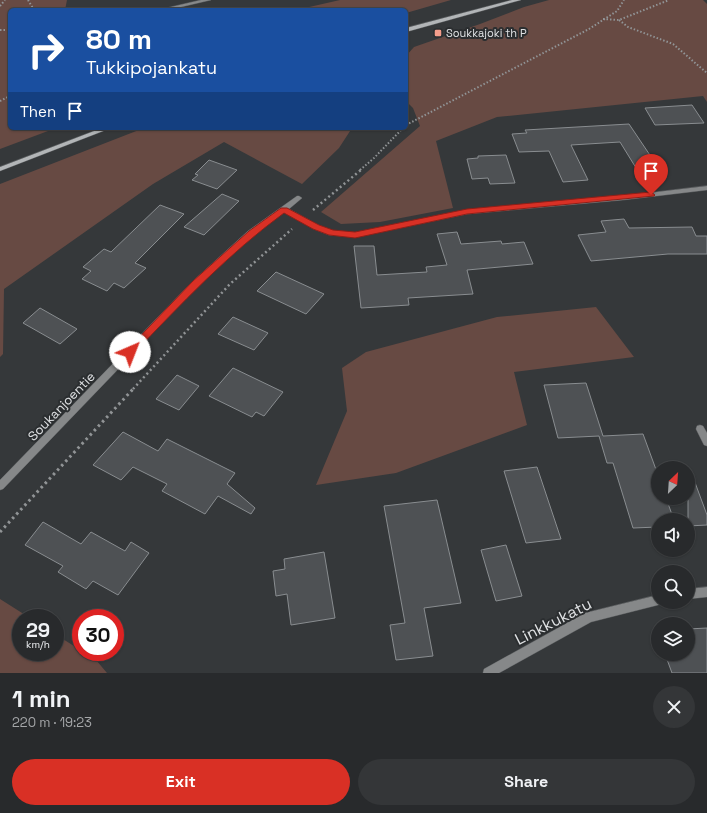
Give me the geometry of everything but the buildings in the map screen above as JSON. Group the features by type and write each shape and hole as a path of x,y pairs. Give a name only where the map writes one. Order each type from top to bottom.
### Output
{"main road":[{"path":"408,29 518,0"},
{"path":"0,169 103,130"}],"street":[{"path":"170,8 208,0"},
{"path":"284,209 332,233 355,235 467,212 623,198 707,188"},
{"name":"Soukanjoentie","path":"0,486 196,283 252,233 299,198"},
{"path":"700,428 707,442"},
{"path":"695,593 707,592"},
{"name":"Linkkukatu","path":"488,673 589,617 651,602"}],"path":[{"path":"0,6 5,0"},
{"path":"408,124 589,28 617,11 624,0"},
{"path":"604,19 619,20 669,0"},
{"path":"619,20 628,27 673,44 707,74"},
{"path":"0,532 230,284 302,219 374,158 401,130"}],"shaded area":[{"path":"0,0 67,0 65,8 8,8 8,130 51,130 0,149"},
{"path":"340,0 451,0 408,12 408,8 305,8"},
{"path":"549,0 703,0 707,4 707,102 703,96 497,117 436,141 453,208 380,222 341,224 321,212 420,126 413,108 408,103 408,54 414,47 524,7"},
{"path":"139,130 351,130 339,148 302,184 224,142 153,184 4,289 3,354 0,357 0,184"},
{"path":"596,307 634,357 514,372 527,425 396,473 316,485 347,411 342,368 366,352 497,317"},
{"path":"0,599 16,609 12,609 12,661 64,661 64,640 72,645 72,661 97,661 107,673 0,673"}],"place":[{"name":"Soukkajoki th P","path":"438,33"}],"route":[{"path":"130,352 196,283 252,233 284,209 316,227 332,233 355,235 467,212 651,195"}]}
